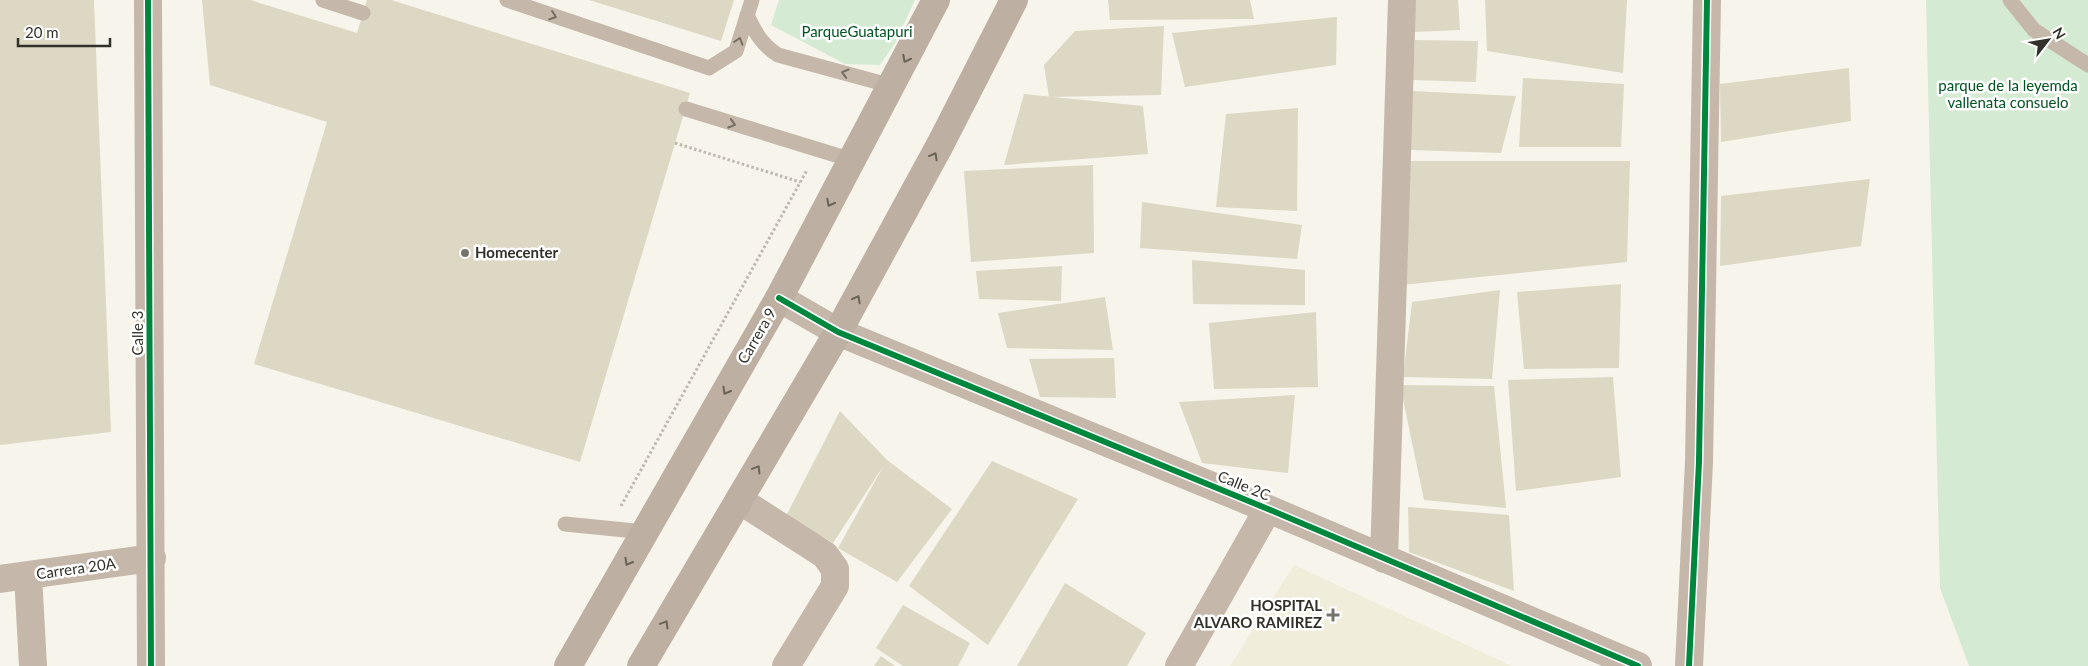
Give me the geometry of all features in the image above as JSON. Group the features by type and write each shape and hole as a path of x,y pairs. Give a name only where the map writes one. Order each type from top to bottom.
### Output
{"highway":[{"name":"Carrera 9","path":"568,666 779,298 936,0"},
{"path":"641,666 838,332 941,143 1014,0"}],"street":[{"name":"Calle 3","path":"148,0 152,666"},
{"path":"1384,560 1402,0"},
{"path":"1689,666 1699,462 1707,0"},
{"name":"Calle 2C","path":"779,298 838,332 1268,509 1384,560 1638,666"},
{"path":"739,500 825,555 835,569 836,586 786,666"},
{"path":"1179,666 1268,509"},
{"name":"Carrera 20A","path":"0,579 152,558"},
{"path":"28,576 33,666"}],"lane":[{"path":"323,0 363,13"},
{"path":"507,0 708,68 736,51 752,0"},
{"path":"2010,0 2034,30 2088,65"},
{"path":"747,15 757,37 766,47 778,54 892,86"},
{"path":"686,109 852,160"},
{"path":"565,524 645,532"}],"path":[{"path":"675,143 800,182"},
{"path":"609,528 819,150"}],"shaded area":[{"name":"HOSPITAL ALVARO RAMIREZ","path":"1294,565 1512,666 1230,666"}],"green space":[{"name":"ParqueGuatapuri","path":"779,0 915,0 895,43 880,65 845,64 771,25"},
{"name":"parque de la leyemda vallenata consuelo","path":"1926,0 2088,0 2088,666 1969,666 1940,588"}],"building":[{"path":"0,0 94,0 111,432 0,445"},
{"name":"Homecenter","path":"202,0 250,0 357,33 367,0 391,0 690,93 580,462 254,364 327,122 210,85"},
{"path":"589,0 734,0 721,41"},
{"path":"1108,0 1250,0 1254,19 1110,20"},
{"path":"1414,0 1458,0 1460,30 1414,32"},
{"path":"1485,0 1627,0 1623,73 1487,51"},
{"path":"1337,17 1336,65 1185,87 1172,33"},
{"path":"1164,26 1161,95 1049,97 1044,65 1075,31"},
{"path":"1415,40 1478,41 1476,82 1413,80"},
{"path":"1849,68 1851,121 1721,142 1720,84"},
{"path":"1523,78 1624,84 1621,147 1519,147"},
{"path":"1412,91 1516,96 1501,153 1411,150"},
{"path":"1024,94 1143,106 1148,154 1004,165"},
{"path":"1298,108 1297,211 1216,207 1226,114"},
{"path":"1406,161 1630,161 1627,262 1402,285"},
{"path":"1093,165 1094,253 971,262 964,171"},
{"path":"1870,179 1861,246 1720,266 1721,196"},
{"path":"1142,202 1302,225 1297,259 1140,248"},
{"path":"1192,260 1305,270 1305,305 1193,304"},
{"path":"1062,266 1061,301 979,299 976,271"},
{"path":"1621,284 1619,368 1524,369 1517,292"},
{"path":"1500,290 1492,379 1403,377 1412,302"},
{"path":"1105,297 1113,350 1007,348 998,313"},
{"path":"1316,312 1318,387 1214,389 1209,323"},
{"path":"1114,358 1116,398 1040,397 1029,359"},
{"path":"1613,377 1621,477 1516,491 1508,380"},
{"path":"1400,385 1494,386 1506,508 1424,500"},
{"path":"1295,395 1288,473 1202,463 1179,402"},
{"path":"840,411 887,460 952,509 897,582 838,548 884,465 833,543 786,516"},
{"path":"992,461 1078,499 988,645 909,586"},
{"path":"1408,507 1509,515 1514,591 1409,552"},
{"path":"1065,583 1146,633 1127,666 1017,666"},
{"path":"903,605 970,643 958,666 903,666 876,648"},
{"path":"881,656 895,666 874,666"}],"cycle path":[{"path":"148,0 151,666"},
{"path":"1689,666 1699,462 1707,0"},
{"path":"779,298 838,332 1268,509 1638,666"}],"place":[{"name":"Homecenter","path":"465,253"},
{"name":"HOSPITAL ALVARO RAMIREZ","path":"1333,615"}]}
